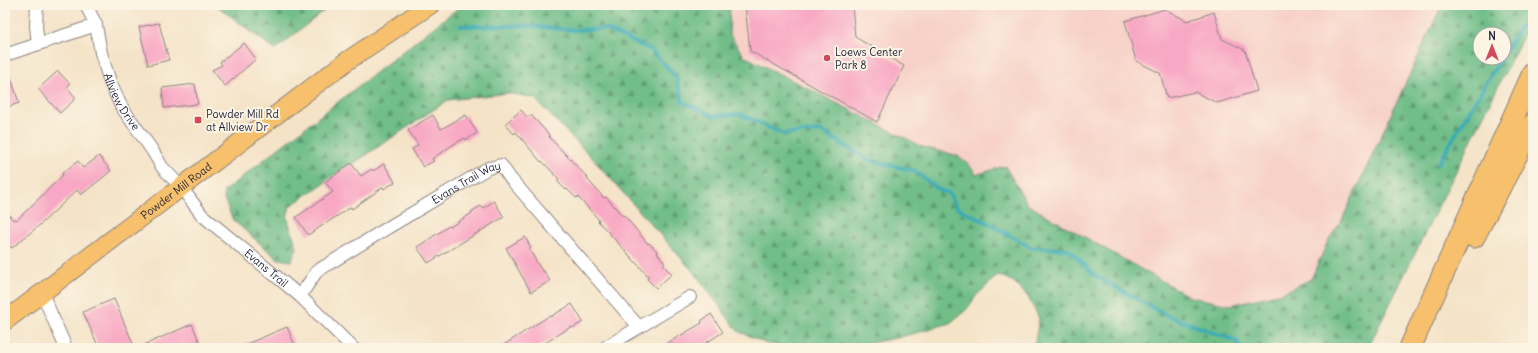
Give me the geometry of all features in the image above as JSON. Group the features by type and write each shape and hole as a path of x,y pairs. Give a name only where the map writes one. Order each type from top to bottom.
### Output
{"highway":[{"path":"1410,348 1533,73"},
{"path":"1416,348 1533,124"}],"main road":[{"name":"Powder Mill Road","path":"347,61 411,5"},
{"name":"Powder Mill Road","path":"5,321 347,61 430,5"}],"street":[{"path":"37,5 36,26 38,44"},
{"name":"Allview Drive","path":"86,5 96,25 101,53 110,82 121,106 162,167 181,187"},
{"path":"5,55 96,25"},
{"name":"Evans Trail Way","path":"300,296 317,271 488,168 501,165 510,178 639,327"},
{"name":"Evans Trail","path":"181,187 202,215 300,296 353,348"},
{"path":"42,293 66,348"},
{"path":"604,348 690,297"}],"shaded area":[{"path":"693,5 1457,5 1297,348 633,107"}],"green space":[{"path":"216,5 331,5 275,50"},
{"path":"462,5 730,5 729,34 744,56 923,147 959,156 974,170 975,175 1005,166 1028,205 1190,297 1230,305 1282,293 1311,279 1329,239 1341,222 1442,5 1533,5 1533,16 1512,58 1512,26 1472,26 1472,66 1508,66 1368,348 1034,348 1039,318 1028,297 1014,282 998,275 976,296 967,309 950,323 901,337 845,348 807,348 767,344 738,331 697,276 594,160 534,98 508,93 448,100 290,206 287,217 297,248 291,261 278,259 233,220 224,199 224,191"}],"building":[{"name":"Loews Center Park 8","path":"745,5 852,5 855,37 904,66 877,122 750,51"},
{"path":"1165,9 1187,21 1214,12 1222,39 1245,50 1257,91 1217,103 1195,92 1167,98 1160,73 1136,61 1125,21"},
{"path":"159,23 169,60 148,65 139,27"},
{"path":"244,43 256,59 225,86 212,70 222,65 220,62"},
{"path":"7,65 19,103 5,108 5,66"},
{"path":"58,71 70,84 67,87 76,98 60,113 38,89"},
{"path":"195,84 198,104 164,108 162,88"},
{"path":"521,110 527,117 531,115 604,198 606,197 623,216 624,215 648,244 649,243 658,252 657,253 665,263 663,265 672,274 656,288 647,279 649,277 578,197 576,198 557,181 559,179 542,161 541,162 516,132 514,134 505,124"},
{"path":"433,115 441,129 466,115 477,133 466,140 465,138 454,144 432,159 434,161 423,167 412,149 418,145 408,130"},
{"path":"99,156 111,171 81,195 77,190 41,224 12,248 10,246 5,251 5,210 13,220 17,220 63,175 62,173 78,161 83,168"},
{"path":"351,163 361,176 384,164 395,182 384,189 383,187 352,209 351,207 308,235 296,217 333,192 325,182"},
{"path":"494,201 504,217 428,263 417,247 481,206 483,208"},
{"path":"525,237 531,248 529,249 542,271 543,270 550,281 531,292 506,248"},
{"path":"114,299 135,348 99,348 83,312"},
{"path":"572,304 583,322 572,328 571,327 537,348 499,348 549,316 550,317"},
{"path":"711,314 723,332 698,348 659,348 702,323 701,321"},
{"path":"192,324 202,348 137,348"},
{"path":"287,327 296,348 237,348"}],"waterway":[{"path":"1512,41 1527,16 1531,5"},
{"path":"461,26 527,26 572,30 606,29 651,50 676,77 683,102 714,116 740,114 783,134 821,131 868,160 915,171 939,190 949,193 957,208 984,221 1032,248 1068,249 1097,277 1168,316 1237,341 1241,348"},
{"path":"1438,164 1496,66"}],"place":[{"name":"Loews Center Park 8","path":"827,58"},
{"name":"Powder Mill Rd at Allview Dr","path":"198,120"}]}
